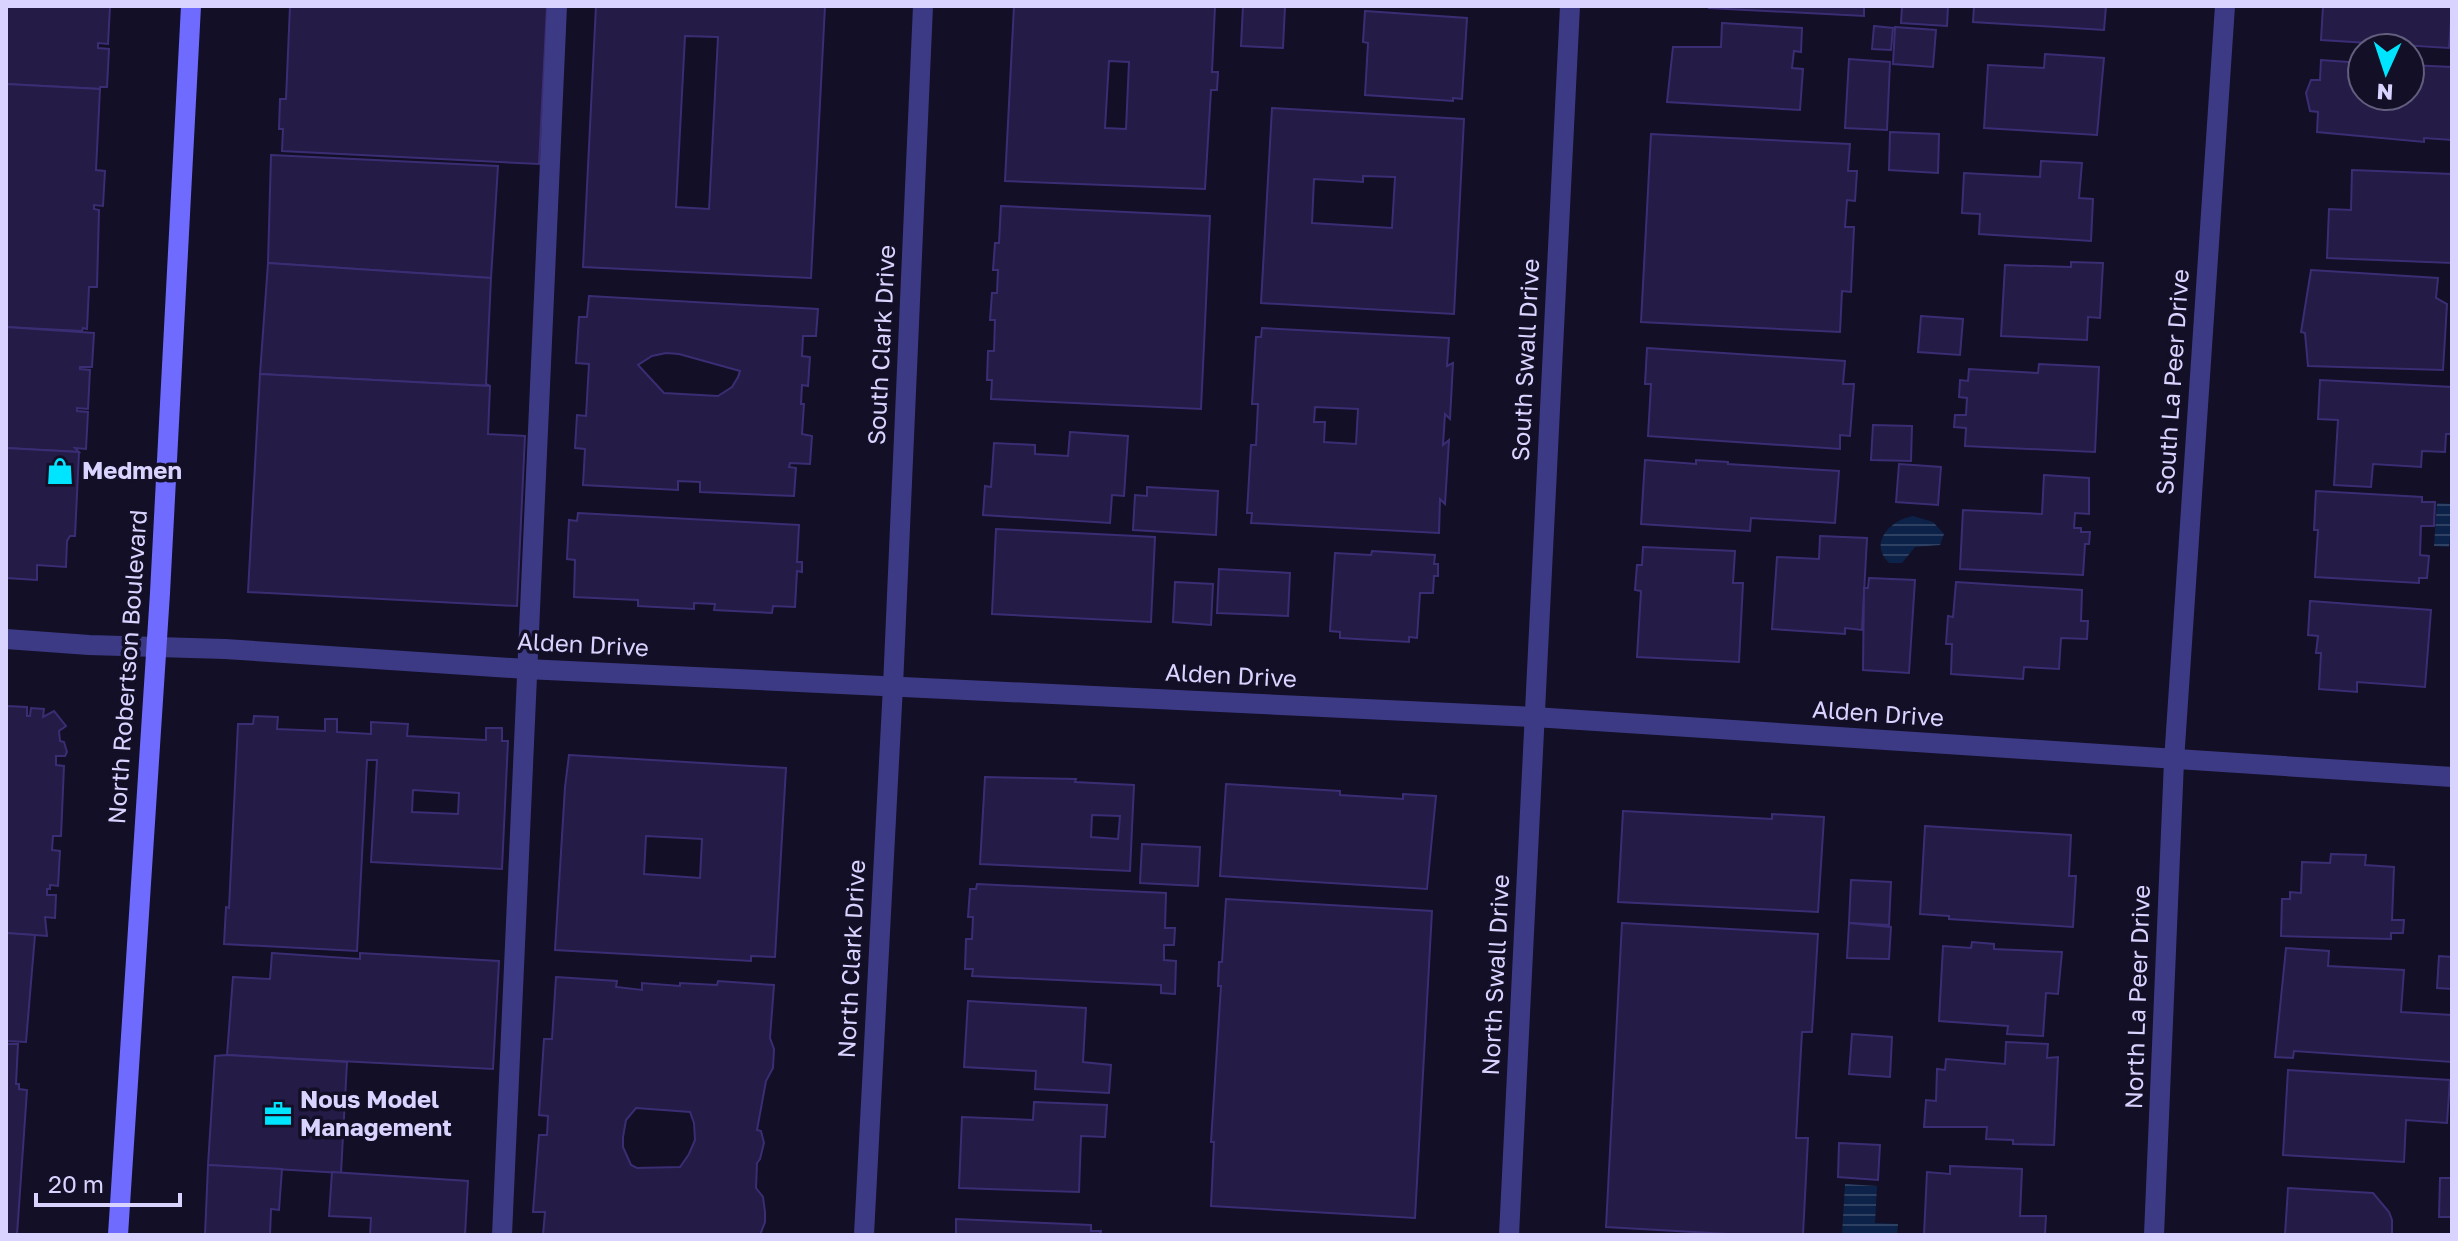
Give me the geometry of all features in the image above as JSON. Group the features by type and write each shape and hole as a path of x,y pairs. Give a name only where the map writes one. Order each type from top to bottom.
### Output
{"street":[{"name":"North Robertson Boulevard","path":"118,1235 156,647 191,6"},
{"path":"502,1235 557,6"},
{"name":"South Clark Drive","path":"893,686 923,6"},
{"name":"South Swall Drive","path":"1534,717 1570,6"},
{"name":"South La Peer Drive","path":"2174,761 2225,6"},
{"name":"Alden Drive","path":"6,639 225,649 526,669 1534,717 2452,777"},
{"name":"North Clark Drive","path":"864,1235 893,686"},
{"name":"North Swall Drive","path":"1509,1235 1534,717"},
{"name":"North La Peer Drive","path":"2154,1235 2174,761"}],"water":[{"path":"2437,503 2452,504 2449,547 2434,546"},
{"path":"1913,516 1933,522 1944,534 1940,545 1915,547 1902,563 1889,563 1881,547 1885,533 1897,522"},
{"path":"1845,1184 1877,1186 1875,1223 1898,1224 1897,1235 1842,1235"}],"building":[{"path":"6,6 110,6 108,44 98,43 98,48 109,49 107,87 6,84"},
{"path":"290,6 547,6 539,164 282,151 280,99 286,99"},
{"path":"596,6 825,6 811,278 583,267","holes":["685,36 718,37 709,209 676,207"]},
{"path":"1014,6 1215,6 1212,72 1218,72 1217,90 1211,90 1205,189 1005,181","holes":["1109,61 1129,62 1126,129 1105,128"]},
{"path":"1243,6 1285,6 1283,48 1241,46"},
{"path":"1864,6 1864,16 1709,8"},
{"path":"1902,6 1948,6 1947,26 1901,23"},
{"path":"1974,6 2106,6 2104,30 1973,22"},
{"path":"2323,6 2452,6 2449,48 2426,47 2426,32 2346,32 2346,42 2321,40"},
{"path":"1365,11 1467,18 1462,99 1365,95 1368,43 1363,42"},
{"path":"1722,23 1802,28 1801,52 1794,51 1792,68 1803,69 1800,110 1667,102 1673,47 1721,47"},
{"path":"1874,26 1893,28 1891,50 1872,49"},
{"path":"1895,27 1936,30 1933,67 1893,64"},
{"path":"2045,54 2104,58 2097,135 1984,128 1988,65 2044,68"},
{"path":"1849,59 1890,62 1887,130 1845,128"},
{"path":"2321,60 2346,62 2346,112 2426,112 2426,66 2452,67 2452,140 2424,138 2424,142 2317,132 2318,112 2310,111 2306,93 2311,80 2320,80"},
{"path":"6,84 100,89 96,170 105,171 103,206 94,205 94,209 99,210 97,287 89,287 87,329 83,328 82,331 6,327"},
{"path":"1272,108 1464,119 1454,314 1261,303","holes":["1363,176 1395,177 1392,228 1312,223 1314,179 1363,182"]},
{"path":"1890,132 1939,134 1938,173 1889,170"},
{"path":"1651,134 1850,144 1848,171 1857,171 1855,201 1847,200 1845,227 1854,227 1851,292 1842,291 1840,332 1641,322"},
{"path":"271,155 498,166 491,278 268,263"},
{"path":"2041,161 2082,163 2079,198 2093,199 2091,241 1979,234 1980,214 1962,213 1964,173 2040,177"},
{"path":"2352,170 2452,174 2452,263 2327,258 2329,209 2351,210"},
{"path":"1001,206 1210,216 1201,409 991,399 992,380 987,380 988,351 994,351 995,320 990,320 992,293 997,293 998,270 993,270 995,243 999,243"},
{"path":"2071,262 2103,263 2100,318 2088,317 2087,340 2001,336 2005,265 2071,267"},
{"path":"268,263 491,278 486,384 490,386 260,374"},
{"path":"2311,270 2438,278 2436,298 2447,304 2443,370 2308,366 2305,333 2301,332"},
{"path":"589,296 818,309 816,336 803,336 802,356 810,357 808,386 802,385 802,434 812,436 810,464 790,463 789,467 796,468 794,496 700,492 700,482 678,481 678,490 583,485 585,449 575,448 577,415 586,416 589,364 576,363 579,317 587,317","holes":["679,354 740,371 732,387 718,396 664,393 638,365 652,356"]},
{"path":"1921,316 1963,319 1960,355 1918,352"},
{"path":"6,327 94,333 92,367 80,367 90,370 88,409 77,408 77,411 88,412 86,449 75,448 79,452 6,448"},
{"path":"1262,328 1449,338 1447,366 1453,363 1450,419 1445,414 1443,445 1449,440 1445,504 1440,499 1439,533 1251,523 1252,513 1247,513 1251,445 1256,445 1258,404 1252,404 1256,337 1261,337","holes":["1315,407 1358,409 1356,444 1324,442 1325,422 1314,422"]},
{"path":"1647,348 1845,361 1843,384 1854,384 1850,436 1840,435 1840,449 1648,436 1651,384 1645,384"},
{"path":"2039,364 2099,367 2095,452 1965,446 1966,428 1954,427 1955,415 1966,415 1967,398 1959,397 1960,380 1968,381 1969,369 2038,373"},
{"path":"260,374 490,386 488,434 525,436 517,606 248,592"},
{"path":"2320,380 2452,387 2452,434 2446,434 2445,452 2422,451 2421,467 2373,464 2371,487 2334,485 2338,420 2318,419"},
{"path":"1873,425 1912,426 1911,461 1871,460"},
{"path":"1070,432 1128,436 1124,496 1112,495 1110,523 983,515 985,486 991,487 994,443 1035,445 1035,454 1068,456"},
{"path":"6,448 79,452 75,536 70,536 67,541 66,567 37,565 37,580 6,578"},
{"path":"1645,460 1696,464 1696,460 1839,471 1835,523 1751,518 1750,531 1641,524"},
{"path":"1899,464 1941,467 1938,505 1896,502"},
{"path":"2044,475 2089,478 2089,514 2075,513 2074,528 2090,532 2089,544 2085,544 2083,575 1960,569 1963,510 2042,514"},
{"path":"1147,487 1218,491 1216,535 1133,530 1135,495 1147,496"},
{"path":"2316,491 2422,497 2422,502 2435,502 2434,526 2421,526 2420,555 2429,556 2427,578 2419,578 2419,583 2315,577 2318,530 2314,530"},
{"path":"578,513 799,525 797,562 802,562 802,572 797,571 795,607 773,606 772,613 714,610 715,604 694,603 694,609 638,606 638,600 574,597 575,560 567,559 569,520 577,521"},
{"path":"996,529 1155,537 1151,622 992,614"},
{"path":"1820,536 1867,538 1862,630 1845,628 1845,634 1772,629 1777,557 1819,559"},
{"path":"1643,547 1735,551 1733,583 1743,583 1739,662 1637,657 1641,591 1635,590 1637,565 1642,565"},
{"path":"1372,551 1435,555 1438,576 1434,576 1433,593 1420,593 1417,638 1409,637 1409,642 1340,638 1340,632 1330,631 1335,553 1371,555"},
{"path":"1219,569 1290,573 1288,616 1217,613"},
{"path":"1869,578 1915,580 1909,673 1863,670 1864,588 1868,588"},
{"path":"1175,582 1213,584 1211,625 1173,622"},
{"path":"1956,582 2082,590 2081,621 2088,621 2087,639 2061,638 2059,669 2024,667 2023,679 1951,674 1952,644 1946,644 1948,616 1953,617"},
{"path":"2310,601 2431,610 2425,687 2357,682 2357,692 2319,689 2321,653 2316,653 2318,636 2308,635"},
{"path":"6,706 27,707 27,716 30,716 31,708 44,709 43,717 54,711 66,726 59,731 60,741 64,742 67,752 65,756 56,756 56,765 64,766 61,836 53,836 52,850 60,851 58,886 50,885 47,889 47,895 56,895 55,918 45,917 47,936 6,933"},
{"path":"254,716 278,717 277,729 325,731 325,719 337,719 337,732 371,734 371,722 408,724 407,736 486,740 486,728 502,728 502,741 508,741 502,869 371,862 377,760 367,760 357,951 224,944 226,907 229,908 238,724 253,724","holes":["413,790 459,793 458,814 412,812"]},
{"path":"569,755 786,768 775,957 751,956 751,961 555,950","holes":["646,836 702,839 700,878 644,874"]},
{"path":"985,777 1076,779 1075,782 1134,785 1130,871 980,864","holes":["1092,815 1120,816 1118,839 1091,837"]},
{"path":"1226,784 1340,791 1340,795 1403,799 1403,794 1436,796 1427,889 1220,876"},
{"path":"1623,811 1772,819 1772,814 1824,817 1818,912 1618,902"},
{"path":"1925,826 2071,835 2069,876 2076,876 2073,927 1949,919 1949,916 1920,914"},
{"path":"1142,844 1200,847 1198,886 1140,883"},
{"path":"2331,854 2366,855 2365,865 2394,867 2392,920 2404,920 2403,933 2391,933 2391,939 2281,936 2282,899 2290,899 2290,892 2301,893 2302,862 2330,863"},
{"path":"1851,880 1891,882 1889,925 1849,923"},
{"path":"977,884 1166,893 1165,928 1175,928 1174,945 1164,945 1164,960 1176,961 1175,994 1161,993 1161,985 972,976 973,969 965,969 966,939 972,939 973,917 968,917 970,889 976,889"},
{"path":"1226,899 1432,911 1415,1218 1211,1206 1214,1142 1211,1142 1221,986 1218,986 1219,962 1222,962"},
{"path":"1622,923 1818,934 1812,1032 1802,1032 1796,1138 1808,1138 1803,1235 1606,1227"},
{"path":"1849,923 1891,927 1889,959 1847,958"},
{"path":"6,933 35,935 26,1042 6,1041"},
{"path":"1972,942 1994,944 1994,949 2062,952 2058,994 2046,993 2043,1036 2007,1034 2008,1026 1939,1021 1943,946 1971,948"},
{"path":"2286,948 2329,951 2328,966 2404,970 2401,1012 2452,1015 2452,1062 2294,1051 2293,1058 2275,1057"},
{"path":"272,953 360,959 360,953 499,961 493,1069 227,1055 233,977 270,979"},
{"path":"2439,956 2452,957 2452,989 2437,988"},
{"path":"556,977 617,981 616,987 642,990 642,983 680,986 680,983 717,985 718,981 774,985 770,1038 774,1049 773,1068 766,1081 757,1130 761,1131 764,1143 757,1163 756,1188 763,1197 765,1212 760,1235 543,1235 545,1212 533,1212 539,1135 547,1135 548,1116 539,1115 544,1039 552,1039","holes":["636,1108 690,1112 695,1140 680,1167 637,1168 631,1165 623,1147 623,1137 626,1120"]},
{"path":"968,1001 1086,1008 1083,1062 1111,1065 1109,1093 1035,1089 1036,1071 964,1067"},
{"path":"1852,1034 1892,1037 1890,1077 1849,1074"},
{"path":"2006,1042 2048,1044 2047,1058 2058,1057 2054,1145 2013,1144 2013,1140 1986,1139 1987,1127 1924,1127 1926,1100 1936,1101 1937,1069 1945,1070 1946,1059 2005,1064"},
{"path":"6,1044 18,1044 16,1084 19,1084 19,1089 27,1090 17,1235 6,1235"},
{"name":"Nous Model Management","path":"215,1056 347,1062 341,1173 208,1165"},
{"path":"2288,1070 2450,1080 2447,1123 2406,1120 2404,1162 2283,1155"},
{"path":"1034,1102 1107,1105 1105,1137 1081,1136 1079,1192 959,1188 962,1117 1033,1120"},
{"path":"1839,1143 1880,1145 1878,1180 1838,1177"},
{"path":"208,1165 282,1169 279,1210 271,1209 270,1235 205,1235"},
{"path":"1950,1166 2022,1169 2020,1216 2046,1216 2045,1235 1924,1235 1927,1172 1950,1174"},
{"path":"332,1172 468,1181 465,1235 370,1235 371,1218 329,1216"},
{"path":"2440,1178 2452,1178 2452,1217 2439,1217"},
{"path":"2288,1188 2373,1193 2389,1212 2392,1235 2285,1235"},
{"path":"956,1219 1091,1225 1091,1231 1101,1231 1100,1235 956,1235"}],"place":[{"name":"Medmen","path":"60,471"},
{"name":"Nous Model Management","path":"278,1114"}]}
